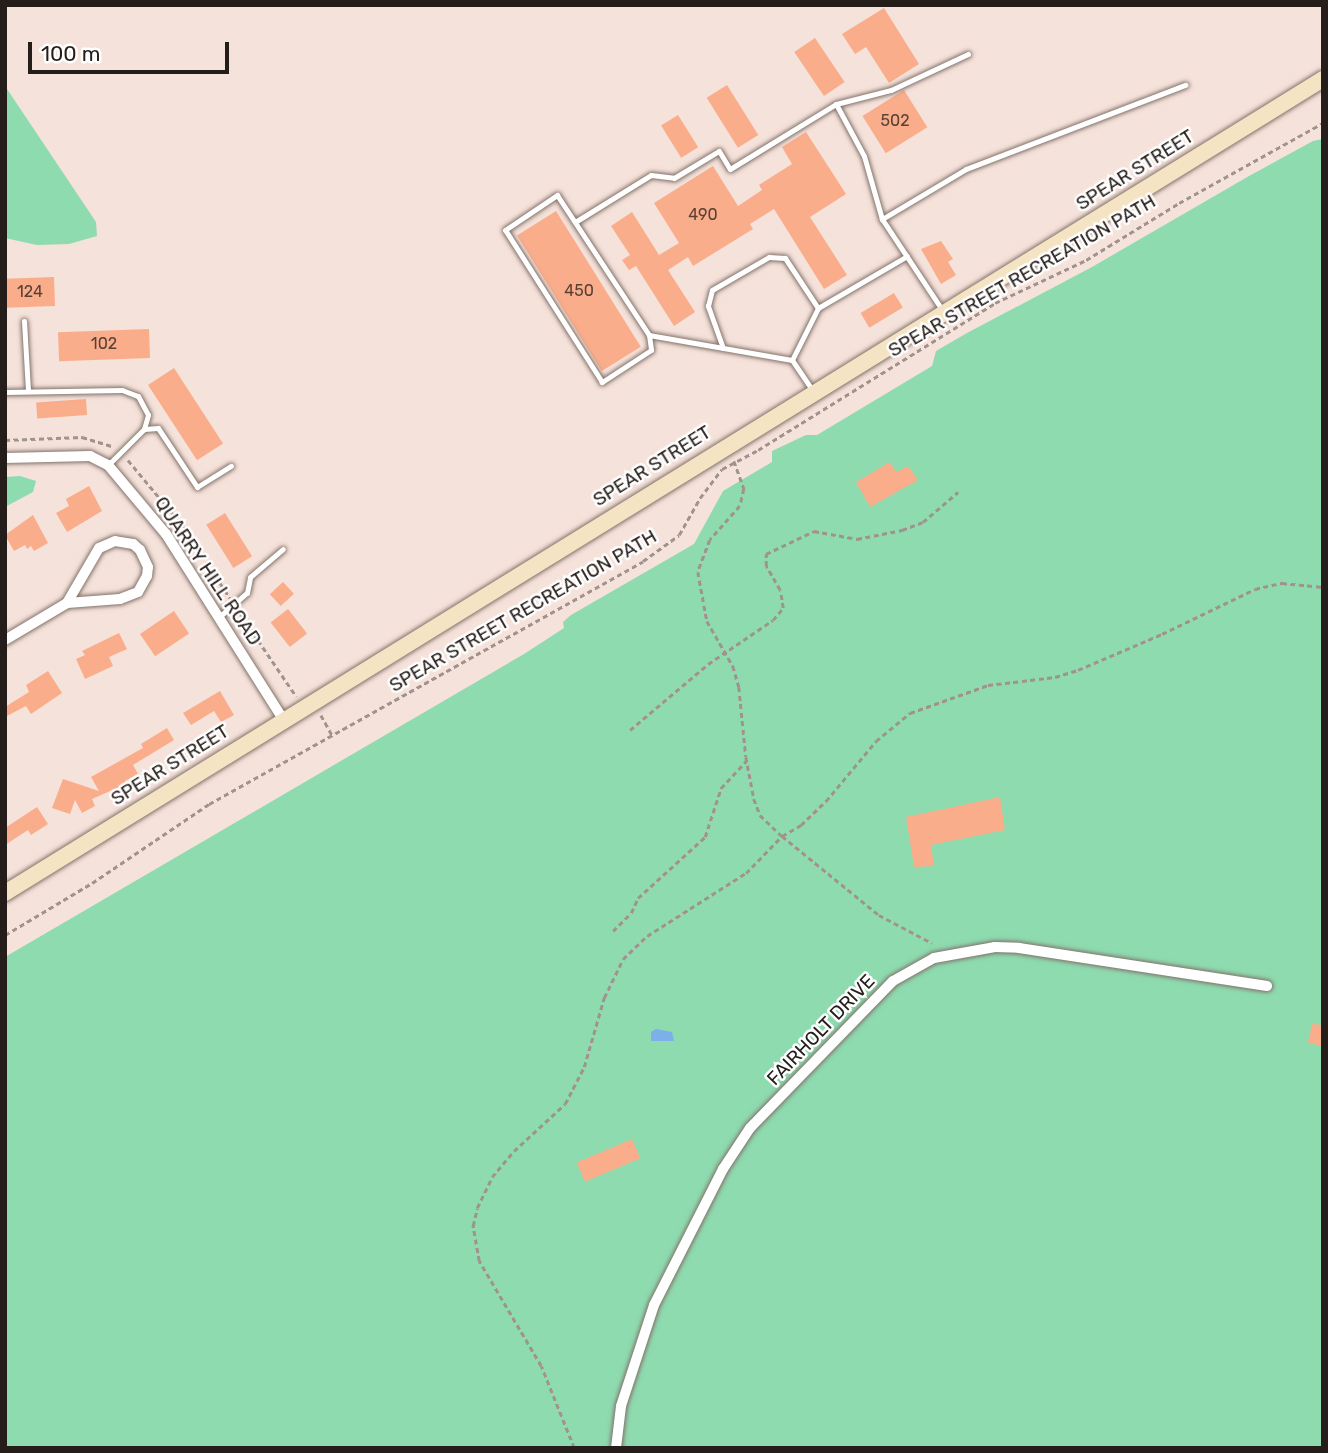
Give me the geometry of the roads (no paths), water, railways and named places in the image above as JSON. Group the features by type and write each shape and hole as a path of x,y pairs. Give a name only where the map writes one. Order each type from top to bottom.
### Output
{"main road":[{"name":"SPEAR STREET","path":"5,893 813,391 1320,85"}],"street":[{"path":"5,458 90,456 108,465"},
{"name":"QUARRY HILL ROAD","path":"108,465 166,534 283,719"},
{"path":"5,640 67,603 120,599 138,592 147,576 148,567 140,550 124,541 116,541 99,548 67,603"},
{"name":"FAIRHOLT DRIVE","path":"616,1448 621,1406 654,1305 723,1169 750,1128 894,981 934,958 995,947 1032,950 1267,986"}],"lane":[{"path":"575,222 651,175 674,178 719,151 730,169 836,104 891,90 968,54"},
{"path":"882,219 966,169 1185,85"},
{"path":"836,104 864,156 882,219 944,312"},
{"path":"557,195 649,335 651,350 602,382 505,230 557,195"},
{"path":"792,360 818,308 907,256"},
{"path":"723,348 708,306 712,290 769,257 785,258 818,308"},
{"path":"24,321 28,391"},
{"path":"649,335 792,360 813,391"},
{"path":"5,392 122,390 138,396 148,415 144,429 108,465"},
{"path":"144,429 158,429 197,487 231,466"},
{"path":"219,617 247,593 250,577 283,550"}],"water":[{"path":"656,1029 672,1032 674,1041 651,1041 651,1032"}]}
